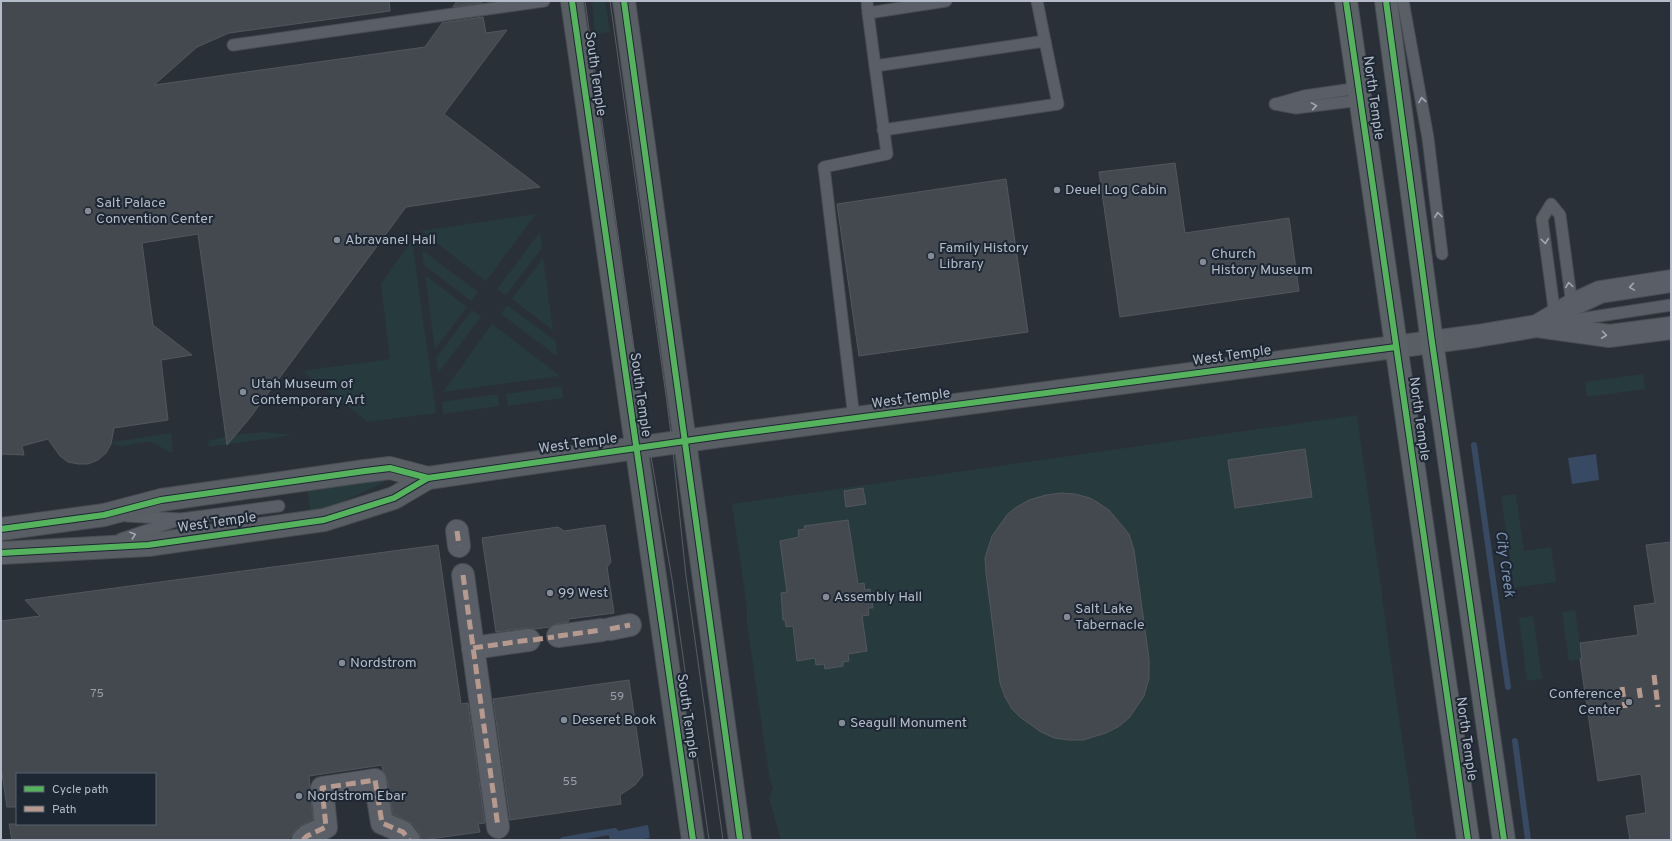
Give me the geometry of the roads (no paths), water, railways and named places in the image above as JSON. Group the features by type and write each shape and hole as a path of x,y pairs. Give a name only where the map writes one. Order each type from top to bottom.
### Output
{"main road":[{"name":"South Temple","path":"572,1 692,840"},
{"path":"624,1 740,840"},
{"name":"North Temple","path":"1346,1 1468,840"},
{"name":"North Temple","path":"1386,1 1432,342 1504,840"},
{"name":"West Temple","path":"1,553 148,545 324,520 394,498 428,478 854,418 1432,342"},
{"name":"West Temple","path":"1,529 104,515 161,500 390,468 428,478"}],"street":[{"name":"West Temple","path":"1432,342 1477,336 1555,316 1600,292 1671,281"},
{"name":"West Temple","path":"1555,316 1609,336 1671,328"},
{"path":"463,574 498,828"},
{"path":"473,648 614,628"},
{"path":"303,840 307,836 326,827 322,788 375,780 382,823 402,832 409,840"}],"lane":[{"path":"232,45 544,1"},
{"path":"854,418 824,167 887,154 867,1"},
{"path":"868,13 946,1"},
{"path":"883,130 1058,104 1037,1"},
{"path":"1403,1 1428,138 1442,254"},
{"path":"875,66 1045,41"},
{"path":"1360,94 1296,108 1275,104 1304,96 1360,94"},
{"path":"1551,204 1560,215 1555,316 1542,219 1551,204"},
{"path":"1555,316 1671,305"},
{"path":"104,515 181,519 279,506"},
{"path":"96,548 181,519"}],"water":[{"path":"1596,454 1599,480 1572,484 1568,458"},
{"path":"648,825 650,838 636,840 610,840 608,833"}],"waterway":[{"name":"City Creek","path":"1474,445 1508,687"},
{"name":"City Creek","path":"1515,741 1528,840"},
{"name":"City Creek","path":"563,840 615,831"}],"tram line":[{"path":"585,1 641,398 672,579 709,840"},
{"path":"610,1 666,395 686,576 723,840"}],"place":[{"name":"Deuel Log Cabin","path":"1057,190"},
{"name":"Salt Palace Convention Center","path":"88,211"},
{"name":"Abravanel Hall","path":"337,240"},
{"name":"Family History Library","path":"931,256"},
{"name":"Church History Museum","path":"1203,262"},
{"name":"Utah Museum of Contemporary Art","path":"243,392"},
{"name":"99 West","path":"550,593"},
{"name":"Assembly Hall","path":"826,597"},
{"name":"Salt Lake Tabernacle","path":"1067,617"},
{"name":"Nordstrom","path":"342,663"},
{"name":"Conference Center","path":"1629,702"},
{"name":"Deseret Book","path":"564,720"},
{"name":"Seagull Monument","path":"842,723"},
{"name":"Nordstrom Ebar","path":"299,796"}]}
